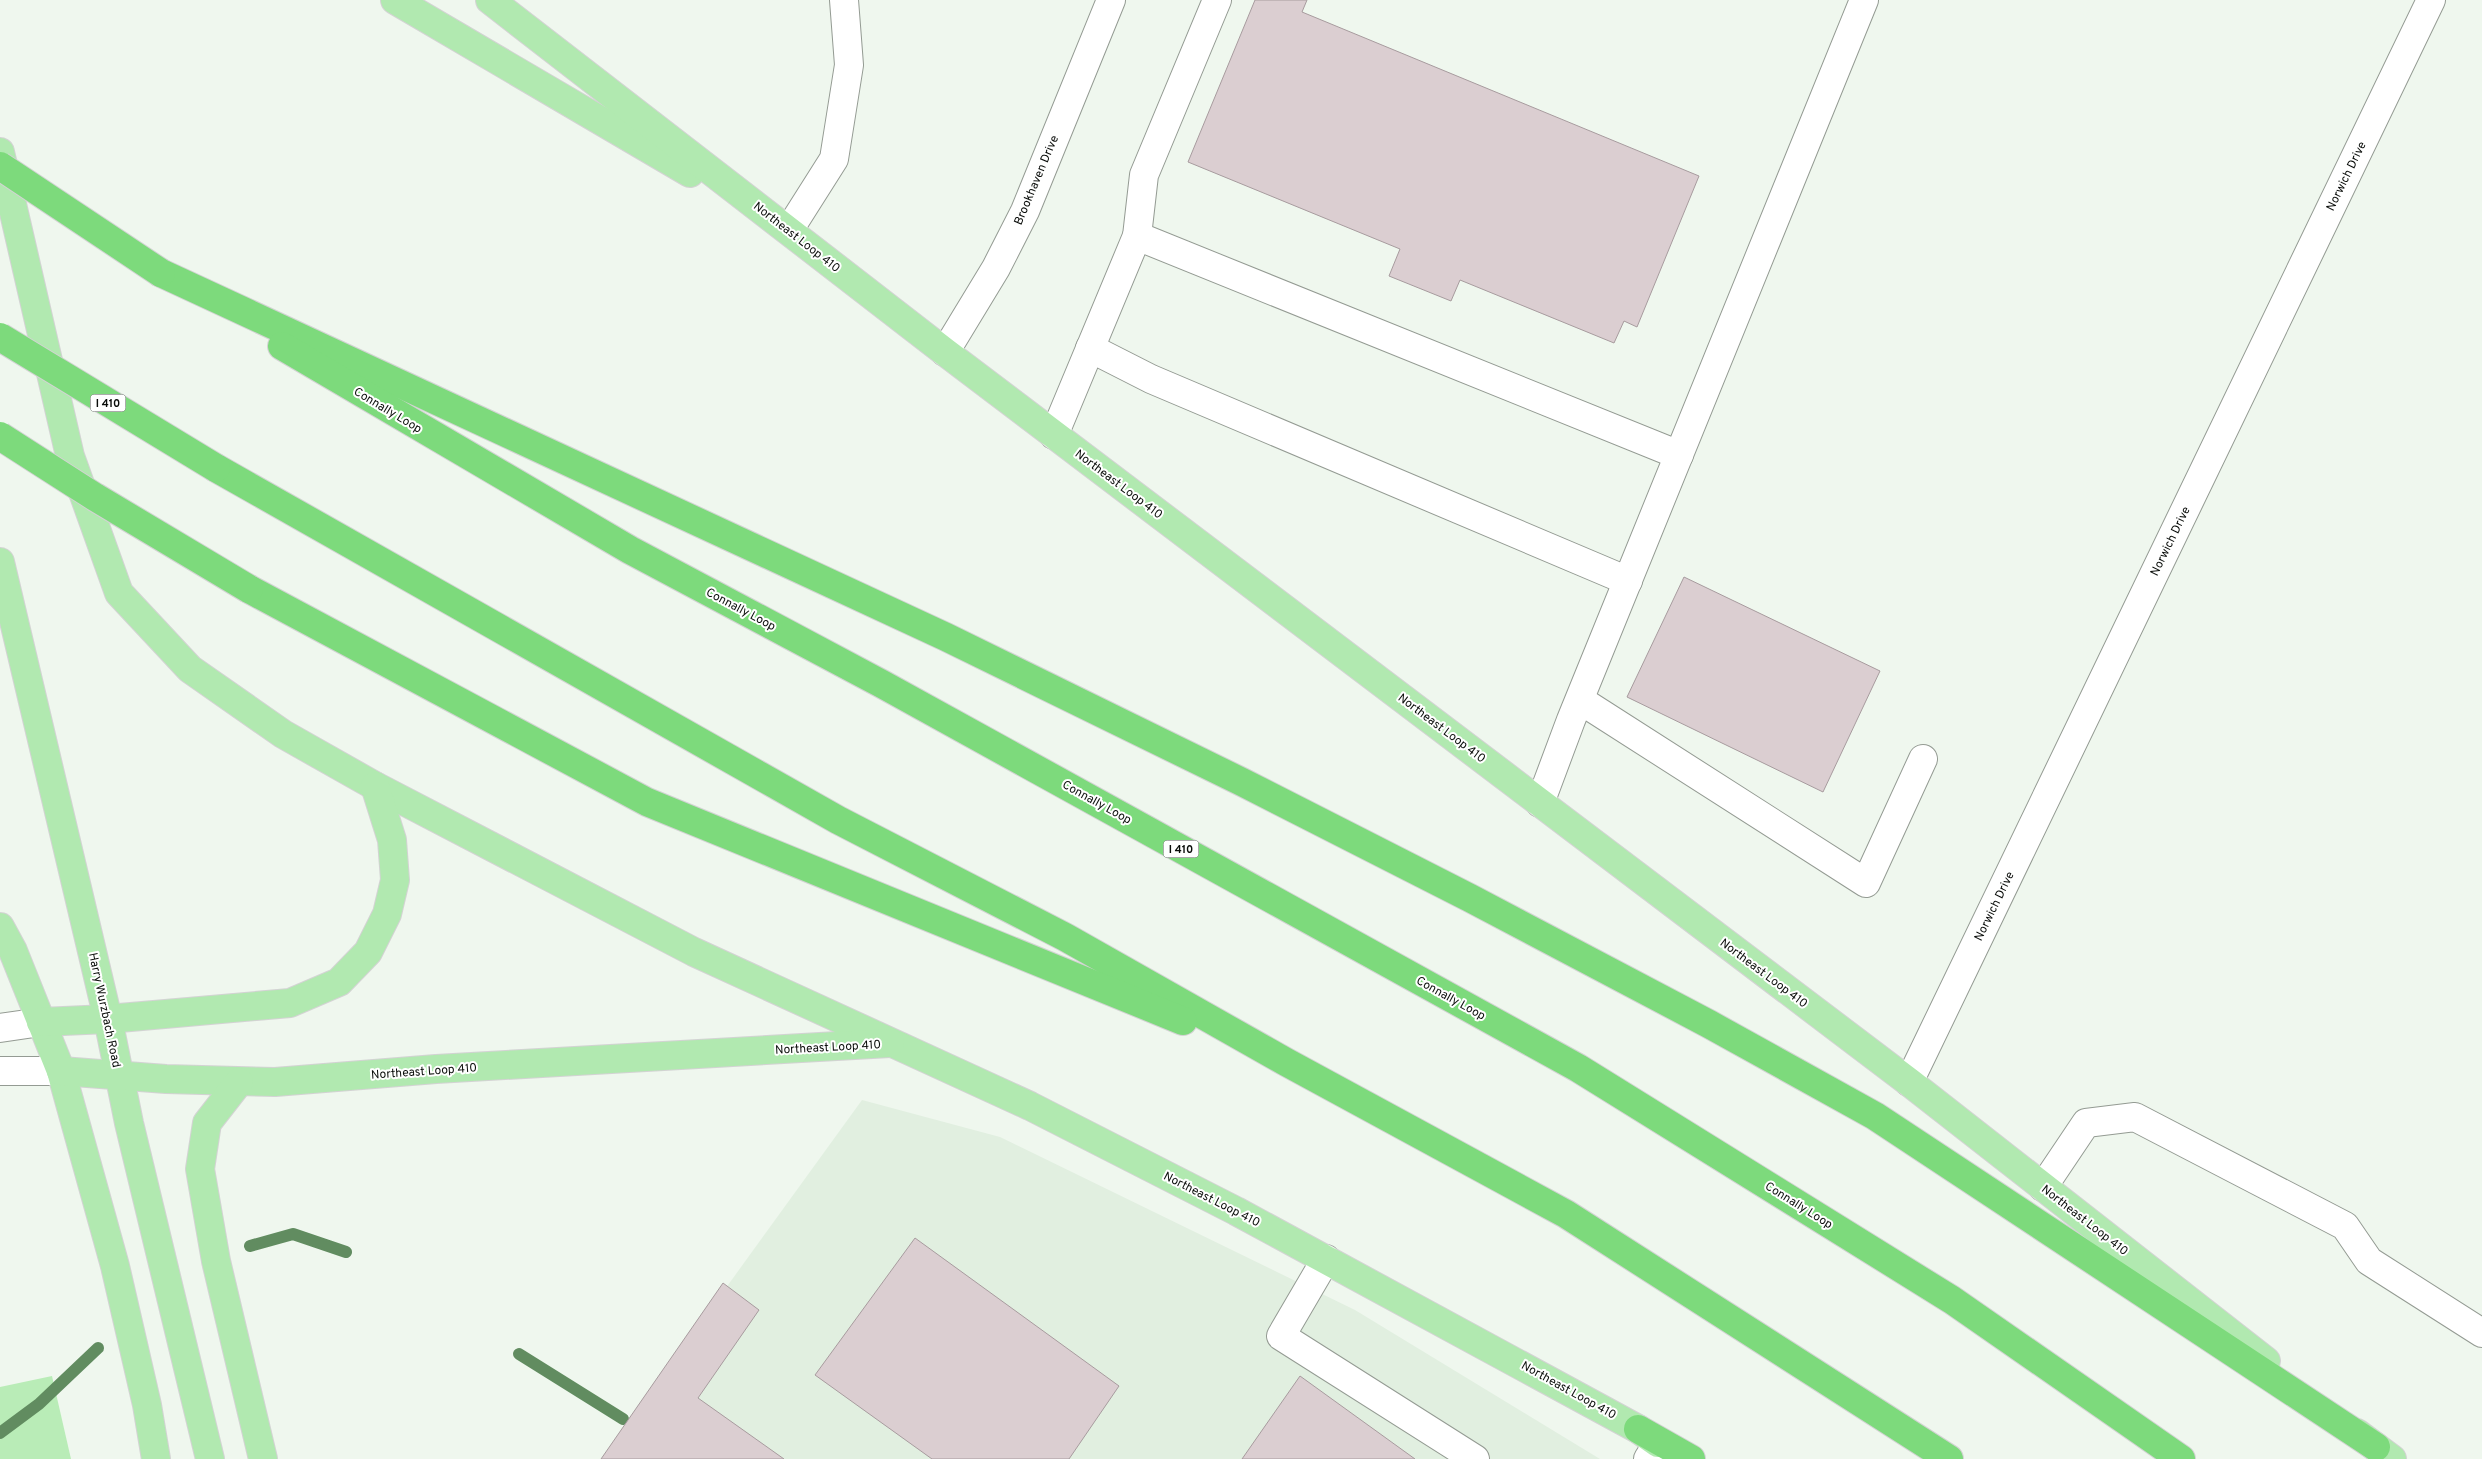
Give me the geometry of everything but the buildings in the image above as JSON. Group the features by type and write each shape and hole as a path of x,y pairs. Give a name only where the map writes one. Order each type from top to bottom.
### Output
{"highway":[{"name":"Connally Loop","path":"0,166 161,273 397,415 630,550 891,689 1578,1068 1952,1300 2181,1459"},
{"path":"161,273 946,637 1251,786 1470,898 1709,1024 1875,1116 2384,1453"},
{"name":"I 410","path":"0,338 216,468 838,820 1065,937 1286,1062 1566,1214 1949,1459"},
{"path":"0,436 95,497 249,589 647,802 1286,1062"},
{"path":"1656,1448 1691,1459"}],"main road":[{"path":"395,0 789,230"},
{"name":"Northeast Loop 410","path":"490,0 945,352 1909,1082 2384,1453"},
{"path":"0,152 70,456 119,593 190,669 283,734 375,786 694,952 894,1043"},
{"name":"Harry Wurzbach Road","path":"0,562 108,1019 118,1075 210,1459"},
{"path":"41,1022 108,1019 290,1003 339,982 368,952 387,914 395,880 392,840 375,786"},
{"path":"0,927 13,951 61,1071 115,1266 147,1405 156,1459"},
{"name":"Northeast Loop 410","path":"61,1071 239,1082 275,1082 436,1069 894,1043 1030,1106 1326,1259 1656,1448"},
{"path":"239,1082 207,1124 200,1169 216,1261 263,1459"}],"street":[{"path":"789,230 834,159 850,65 844,0"},
{"name":"Brookhaven Drive","path":"945,352 996,268 1025,211 1111,0"},
{"path":"1054,435 1137,236 1144,175 1217,0"},
{"path":"1540,803 1679,454 1864,0"},
{"name":"Norwich Drive","path":"1909,1082 2431,0"},
{"path":"1137,236 1679,454"},
{"path":"1090,348 1151,379 1628,581"},
{"path":"1580,700 1866,883 1923,759"},
{"path":"0,1028 41,1022"},
{"path":"0,1071 61,1071"},
{"path":"2043,1186 2086,1123 2135,1117 2346,1226 2369,1261 2482,1333"},
{"path":"1326,1259 1281,1336 1475,1459"}],"shaded area":[{"path":"862,1100 1000,1137 1355,1310 1600,1459 602,1459"}],"green space":[{"path":"52,1376 71,1459 0,1459 0,1387"}],"waterway":[{"path":"250,1246 293,1234 346,1252"},
{"path":"0,1433 39,1404 98,1348"},
{"path":"519,1354 623,1419"}]}
